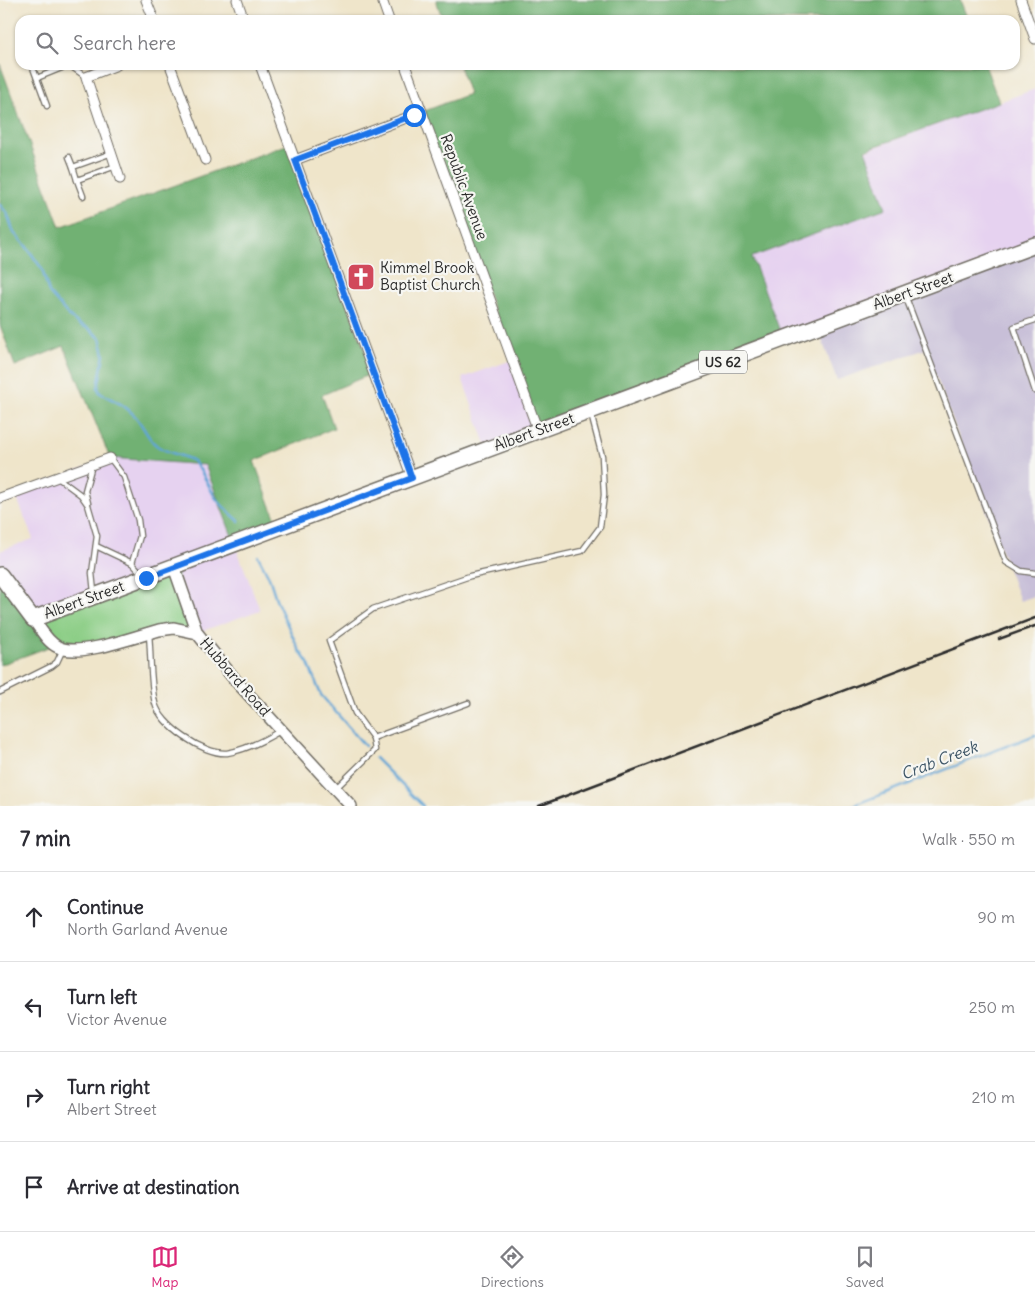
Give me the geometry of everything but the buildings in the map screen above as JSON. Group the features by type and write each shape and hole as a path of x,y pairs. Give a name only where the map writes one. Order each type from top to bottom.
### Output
{"main road":[{"name":"Albert Street","path":"33,619 1035,245"},
{"path":"0,576 33,619"}],"street":[{"path":"146,0 152,15"},
{"path":"236,0 240,15"},
{"path":"382,0 387,15"},
{"path":"1020,0 1035,39"},
{"path":"104,70 86,77 120,179"},
{"path":"172,70 205,160"},
{"path":"262,70 412,478"},
{"name":"Republic Avenue","path":"407,70 538,431"},
{"path":"295,160 422,112"},
{"path":"0,498 56,476 110,458"},
{"path":"174,567 197,633"},
{"path":"33,619 54,645 63,649"},
{"name":"Hubbard Road","path":"63,649 82,651 149,632 174,628 197,633 236,681 351,806"}],"lane":[{"path":"34,70 47,106"},
{"path":"37,78 57,70"},
{"path":"76,70 86,77"},
{"path":"73,167 112,153"},
{"path":"69,157 84,196"},
{"path":"78,180 116,166"},
{"path":"905,294 1006,562 1021,571 1035,573"},
{"path":"1035,320 1014,327 1035,391"},
{"path":"335,789 375,750 373,738 355,713 329,641 373,609 470,576 582,551 600,527 604,494 602,456 590,412"},
{"path":"110,458 124,477 138,520 140,536 132,562"},
{"path":"92,463 85,491 97,536 92,573 95,596"},
{"path":"56,476 81,495 88,505"},
{"path":"96,546 132,562 146,578"},
{"path":"149,632 155,703 163,720 170,727 212,751 224,753 254,745 281,731"},
{"path":"0,692 52,666 57,662 63,649"},
{"path":"373,738 468,703"}],"shaded area":[{"path":"1035,89 1035,245 783,339 751,257 885,208 865,151"},
{"path":"1035,245 1035,596 1020,601 926,349 837,380 817,327"},
{"path":"512,360 538,431 488,450 462,378"},
{"path":"110,458 205,465 260,610 197,633 174,628 75,651 0,575 0,551 33,539 15,493"}],"green space":[{"path":"436,0 960,0 966,15 441,15"},
{"path":"0,64 60,227 289,144 373,373 322,395 334,428 254,461 279,528 235,544 205,465 110,458 64,346 15,366 0,325"},
{"path":"461,70 987,70 999,102 865,150 886,208 752,257 783,339 538,431 422,112 469,94"},
{"path":"174,567 197,633 174,628 67,650 33,619"},
{"path":"0,575 54,645 0,665"}],"waterway":[{"path":"0,205 7,213 14,233 42,269 49,293 70,317 100,338 104,354 98,388 100,393 127,408 138,420 152,441 159,447 193,461 203,474 218,501 239,521"},
{"path":"258,556 269,577 277,602 299,650 308,663 321,695 365,746"},
{"name":"Crab Creek","path":"852,806 1035,735"},
{"path":"375,758 423,806"}],"railway":[{"path":"539,806 1035,618"},
{"path":"999,639 1035,626"}],"place":[{"name":"Kimmel Brook Baptist Church","path":"361,277"}],"route":[{"path":"146,578 412,478 295,160 414,115"}]}
